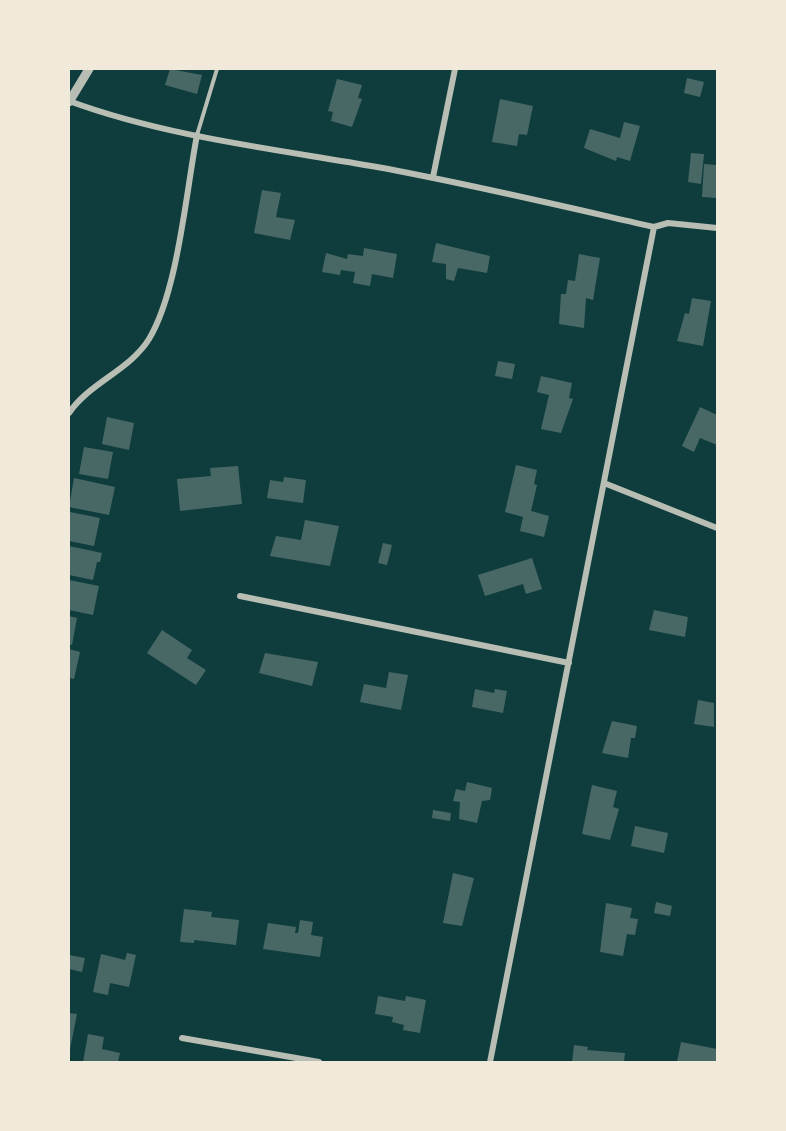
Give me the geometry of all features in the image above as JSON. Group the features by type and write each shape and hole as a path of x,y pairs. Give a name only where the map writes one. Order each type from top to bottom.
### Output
{"street":[{"path":"89,69 69,101 100,112 196,135 433,177 654,227 668,224 717,228"},
{"path":"433,177 454,69"},
{"path":"69,413 75,403 119,369 148,340 168,295 196,135"},
{"path":"490,1062 654,227"},
{"path":"604,483 717,528"},
{"path":"240,596 569,663"},
{"path":"182,1038 319,1062"}],"lane":[{"path":"196,135 217,69"}],"building":[{"path":"170,69 202,75 197,94 165,85"},
{"path":"687,78 704,82 700,97 684,93"},
{"path":"337,79 362,85 358,98 362,99 352,127 331,121 333,112 328,111"},
{"path":"500,99 533,106 527,135 519,134 517,146 492,142"},
{"path":"624,122 640,126 630,161 617,157 616,161 584,148 590,129 620,138"},
{"path":"691,153 704,154 701,184 688,182"},
{"path":"704,164 717,165 717,198 702,197"},
{"path":"262,190 281,193 276,217 295,220 290,240 254,233"},
{"path":"436,243 490,256 487,273 458,268 454,281 446,279 446,264 432,262"},
{"path":"364,248 397,254 393,278 372,274 370,286 353,283 355,272 341,270 340,275 322,272 326,253 347,259 348,254 363,256"},
{"path":"579,254 600,258 593,300 586,298 584,328 559,324 561,294 566,294 568,280 575,281"},
{"path":"692,298 711,301 703,346 677,341 685,313 689,314"},
{"path":"498,361 515,364 512,379 495,376"},
{"path":"541,376 572,383 569,398 573,399 561,433 541,429 549,395 537,392"},
{"path":"700,407 717,415 717,445 700,438 694,452 682,446"},
{"path":"107,417 134,423 129,450 102,444"},
{"path":"84,447 113,452 108,479 79,474"},
{"path":"516,465 537,470 534,484 537,485 531,511 549,516 544,537 520,531 523,517 505,512"},
{"path":"238,466 242,504 180,511 177,479 211,476 210,468"},
{"path":"284,477 306,480 303,503 267,498 270,480 283,482"},
{"path":"74,478 115,487 109,515 69,507"},
{"path":"70,512 100,518 94,546 69,541"},
{"path":"305,520 339,526 330,566 270,556 276,536 301,540"},
{"path":"383,543 392,545 387,565 378,563"},
{"path":"69,546 102,553 100,562 97,562 93,580 69,575"},
{"path":"532,558 542,589 526,594 523,584 485,596 478,575"},
{"path":"69,580 99,586 93,615 69,610"},
{"path":"654,610 688,617 685,637 649,630"},
{"path":"69,616 77,618 72,645 69,644"},
{"path":"162,630 192,650 187,658 206,670 196,685 147,653"},
{"path":"69,649 80,652 74,679 69,678"},
{"path":"265,653 318,662 312,686 259,673"},
{"path":"389,672 408,675 401,710 360,702 364,684 386,688"},
{"path":"475,689 494,693 495,689 507,691 503,713 472,707"},
{"path":"698,700 714,703 714,727 694,724"},
{"path":"612,721 637,726 635,738 631,738 628,758 602,753"},
{"path":"467,782 492,788 490,800 482,801 477,823 459,819 460,802 453,801 456,789 465,791"},
{"path":"592,785 617,791 613,807 619,809 610,840 582,834"},
{"path":"433,810 451,813 450,821 432,818"},
{"path":"635,826 668,833 664,853 631,846"},
{"path":"453,873 474,878 462,926 443,923"},
{"path":"656,902 672,906 670,916 654,913"},
{"path":"606,903 632,908 630,918 638,919 635,935 627,934 623,956 600,952"},
{"path":"184,909 212,912 211,917 239,920 236,945 194,940 194,943 180,942"},
{"path":"300,920 313,922 311,935 323,937 320,957 263,949 268,923 296,927 295,933 298,933"},
{"path":"127,953 136,955 129,987 110,983 108,995 93,992 101,954 125,960"},
{"path":"69,955 85,958 82,972 69,969"},
{"path":"378,996 405,1001 406,996 426,1000 420,1033 403,1030 404,1025 392,1022 393,1017 375,1014"},
{"path":"69,1013 77,1014 70,1049 69,1049"},
{"path":"88,1034 104,1037 102,1049 120,1053 118,1062 83,1062"},
{"path":"681,1042 717,1049 717,1062 677,1062"},
{"path":"574,1045 588,1047 587,1050 625,1053 624,1062 572,1062"}]}
